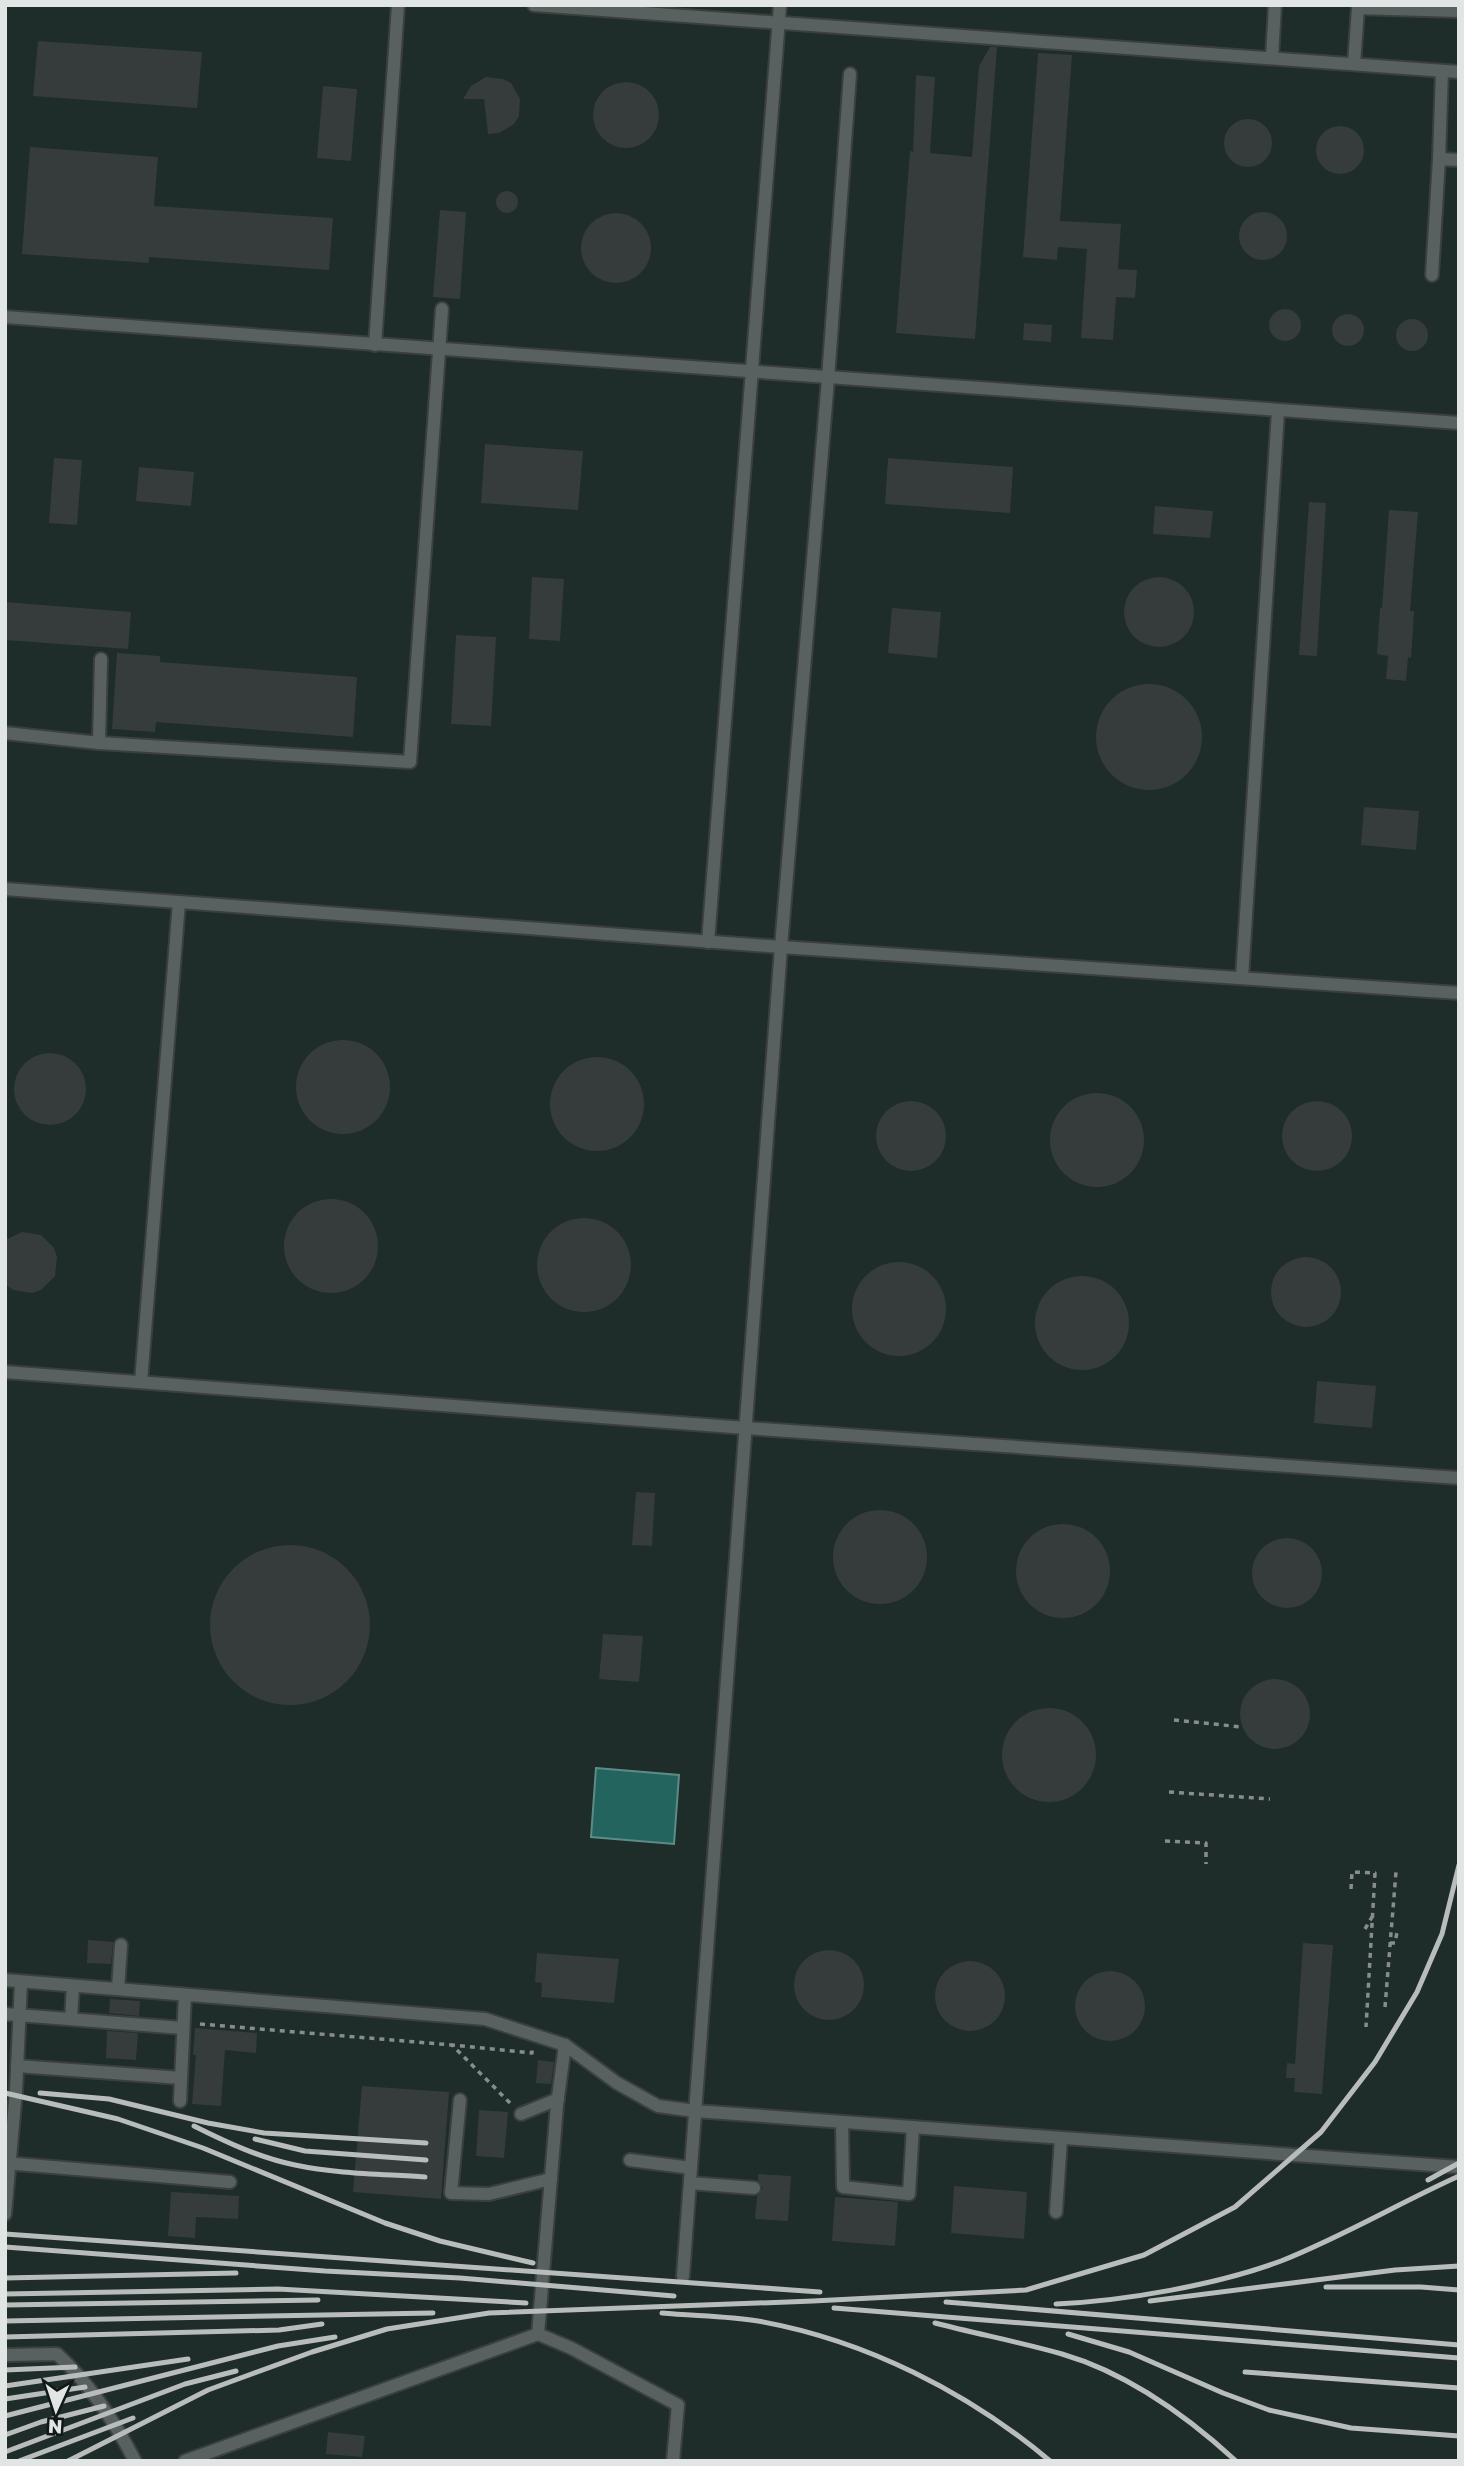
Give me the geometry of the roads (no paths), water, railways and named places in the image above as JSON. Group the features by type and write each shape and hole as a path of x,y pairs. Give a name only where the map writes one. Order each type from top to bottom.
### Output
{"lane":[{"path":"375,345 398,5"},
{"path":"534,5 1459,72"},
{"path":"708,942 780,5"},
{"path":"1272,58 1275,5"},
{"path":"1353,64 1357,6 1459,11"},
{"path":"1432,275 1442,71"},
{"path":"683,2276 781,947 850,74"},
{"path":"1439,159 1459,160"},
{"path":"5,733 99,743 410,762 442,309"},
{"path":"5,317 1459,423"},
{"path":"1242,978 1278,411"},
{"path":"99,743 101,659"},
{"path":"5,889 708,942 1459,993"},
{"path":"141,1382 179,902"},
{"path":"5,1372 1459,1478"},
{"path":"118,1989 121,1945"},
{"path":"5,1980 485,2019 565,2045 617,2083 658,2106 695,2111 1459,2167"},
{"path":"5,2214 21,1982"},
{"path":"71,2019 73,1986"},
{"path":"180,2101 184,1995"},
{"path":"5,2014 182,2025"},
{"path":"538,2334 565,2045"},
{"path":"17,2066 181,2078"},
{"path":"521,2114 558,2099"},
{"path":"460,2100 451,2193 489,2194 551,2179"},
{"path":"842,2122 843,2186 909,2194 913,2127"},
{"path":"1056,2212 1061,2138"},
{"path":"630,2160 691,2168"},
{"path":"8,2164 230,2182"},
{"path":"690,2183 754,2188"},
{"path":"185,2461 538,2334 678,2405 673,2461"},
{"path":"5,2356 57,2354 78,2375 108,2413 135,2461"}],"water":[{"path":"596,1768 679,1775 674,1844 591,1837"}],"railway":[{"path":"68,2461 208,2390 312,2352 387,2329 489,2313 1026,2290 1144,2255 1235,2207 1321,2132 1375,2062 1417,1992 1442,1934 1459,1865"},
{"path":"5,2093 118,2119 203,2148 385,2223 440,2241 533,2263"},
{"path":"40,2093 109,2099 208,2123 264,2133 426,2143"},
{"path":"194,2126 256,2154 295,2165 343,2172 425,2177"},
{"path":"255,2139 305,2151 426,2160"},
{"path":"1428,2180 1459,2163"},
{"path":"1056,2304 1170,2290 1256,2270 1326,2241 1459,2176"},
{"path":"5,2234 820,2292"},
{"path":"5,2247 325,2271 460,2278 674,2296"},
{"path":"1150,2301 1395,2270 1459,2266"},
{"path":"5,2278 236,2273"},
{"path":"1326,2287 1421,2287 1459,2290"},
{"path":"5,2294 278,2289 526,2303"},
{"path":"5,2305 318,2300"},
{"path":"946,2302 1459,2345"},
{"path":"834,2308 1459,2358"},
{"path":"5,2321 433,2313"},
{"path":"662,2313 758,2321 837,2341 876,2355 950,2391 1018,2436 1050,2461"},
{"path":"935,2323 1062,2354 1110,2372 1177,2412 1236,2461"},
{"path":"5,2337 279,2330 322,2324"},
{"path":"1068,2334 1129,2352 1269,2410 1351,2428 1459,2436"},
{"path":"5,2416 278,2346 335,2337"},
{"path":"5,2386 188,2359"},
{"path":"5,2370 75,2367"},
{"path":"5,2452 185,2384 236,2371"},
{"path":"1245,2372 1459,2388"},
{"path":"5,2399 85,2387"},
{"path":"5,2435 41,2422 104,2406"},
{"path":"19,2461 133,2418"}]}
